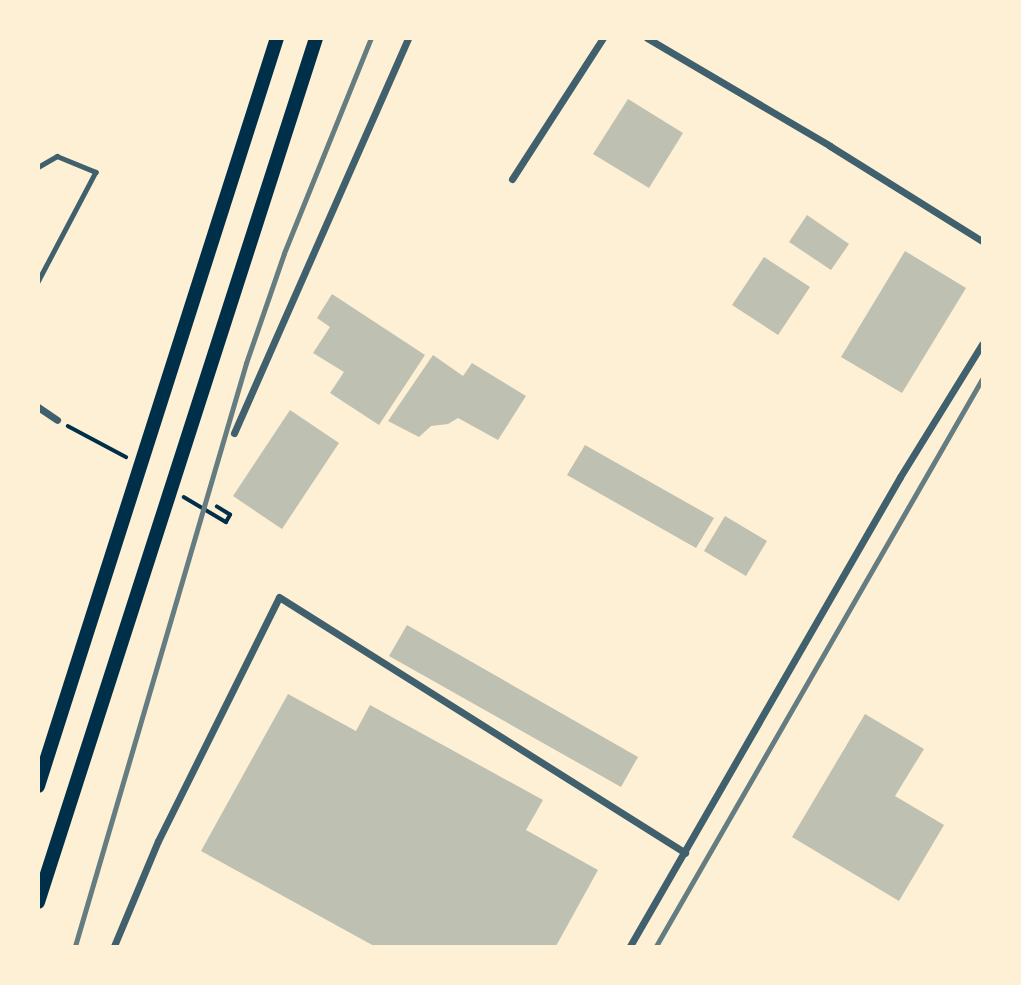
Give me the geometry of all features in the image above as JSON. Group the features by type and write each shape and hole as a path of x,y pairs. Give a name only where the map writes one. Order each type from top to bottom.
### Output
{"highway":[{"path":"38,786 278,38"},
{"path":"38,902 316,38"}],"street":[{"path":"234,433 408,38"},
{"path":"512,179 603,38"},
{"path":"647,38 830,146 982,241"},
{"path":"629,947 900,477 982,344"},
{"path":"38,407 57,420"},
{"path":"114,947 158,841 279,597 685,853"}],"lane":[{"path":"38,167 57,156 96,172 38,282"}],"path":[{"path":"57,420 117,452"},
{"path":"211,515 226,523 230,515 217,507"}],"building":[{"path":"628,99 683,133 649,188 593,154"},
{"path":"807,215 849,244 831,270 789,242"},
{"path":"905,251 966,288 902,393 841,357"},
{"path":"764,257 810,287 778,335 732,305"},
{"path":"332,294 425,355 379,425 330,393 344,372 313,353 330,327 317,318"},
{"path":"433,355 463,376 472,363 526,396 498,440 458,418 448,424 431,426 419,437 388,421"},
{"path":"290,410 339,443 282,529 233,496"},
{"path":"585,445 714,518 696,548 567,475"},
{"path":"725,516 767,541 746,576 704,551"},
{"path":"407,625 638,757 621,787 389,656"},
{"path":"288,694 356,731 370,705 543,800 526,830 598,870 556,946 374,946 201,851"},
{"path":"865,714 924,749 895,796 944,825 899,901 792,837"}],"railway":[{"path":"75,946 246,363 284,253 371,38"},
{"path":"656,946 982,379"}]}
